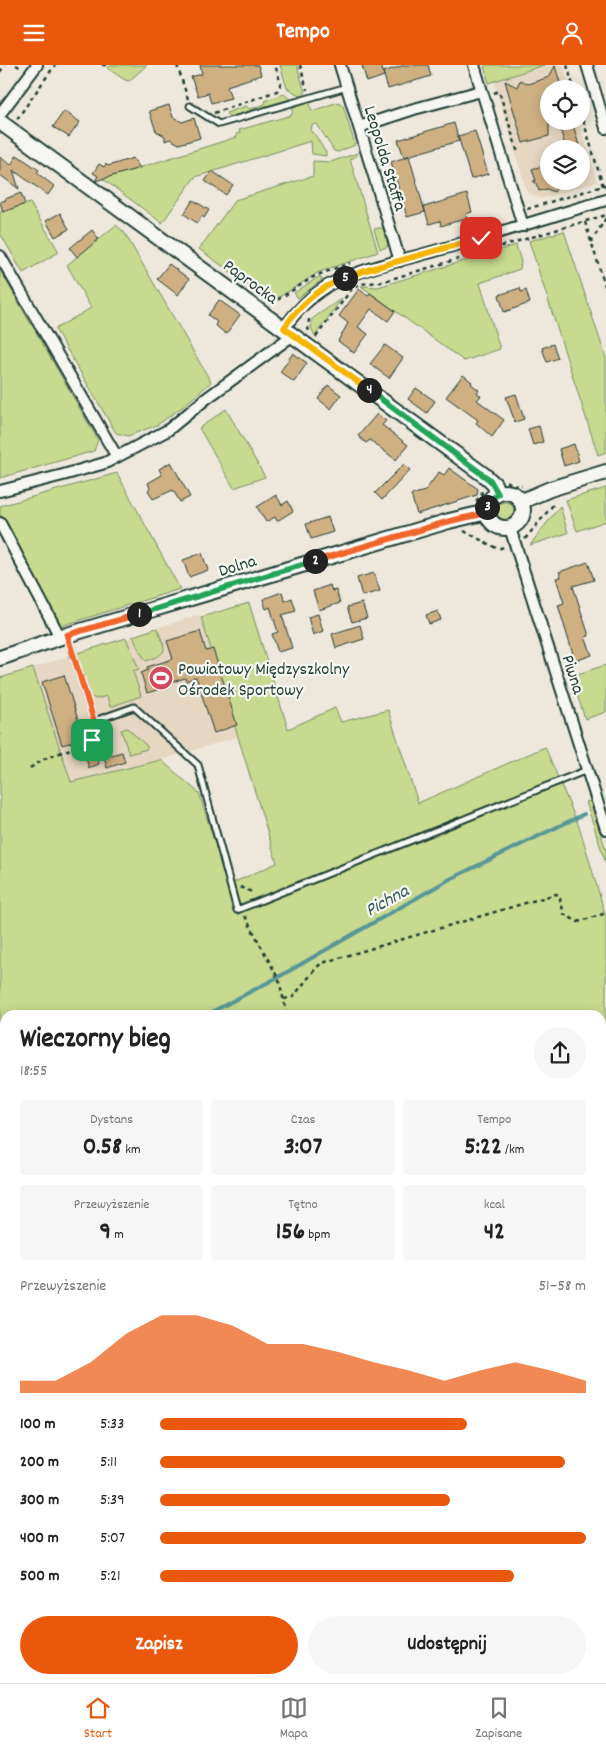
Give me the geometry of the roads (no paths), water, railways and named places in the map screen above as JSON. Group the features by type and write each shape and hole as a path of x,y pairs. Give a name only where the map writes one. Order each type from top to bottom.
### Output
{"street":[{"path":"0,113 36,65"},
{"name":"Leopolda Staffa","path":"340,65 400,261"},
{"path":"474,65 523,226"},
{"path":"587,65 606,128"},
{"path":"359,127 414,109 482,94"},
{"name":"Paprocka","path":"0,121 484,475 494,484 498,494"},
{"path":"0,491 105,463 168,430 289,331 299,308 328,286 370,269 523,226 606,200"},
{"path":"0,256 118,457"},
{"path":"522,501 550,489 606,472"},
{"path":"511,493 522,501 524,512 520,523 510,528 498,527 492,524 482,509 498,494 511,493"},
{"name":"Dolna","path":"0,658 64,636 454,520 482,509"},
{"path":"0,523 64,636"},
{"name":"Piwna","path":"510,528 606,829"}],"lane":[{"path":"190,106 219,123 347,87"},
{"path":"64,636 94,721 134,707 198,765 237,910 587,770"}],"waterway":[{"name":"Pichna","path":"216,1010 282,975 448,880 584,814"}],"place":[{"name":"Powiatowy Międzyszkolny Ośrodek Sportowy","path":"161,678"}]}
